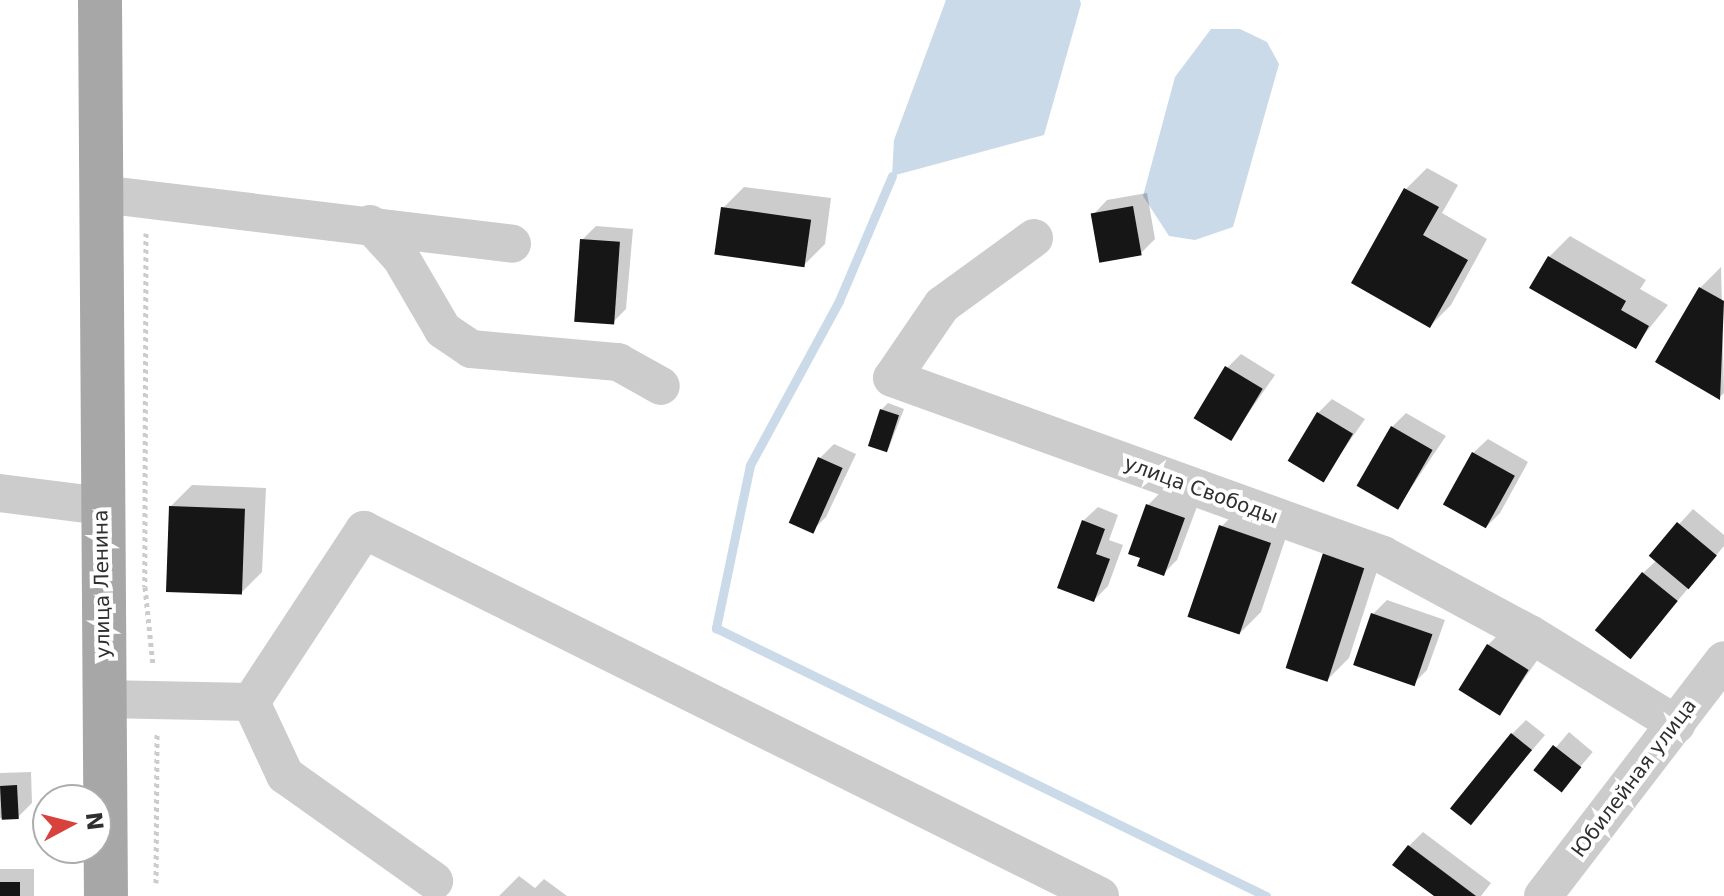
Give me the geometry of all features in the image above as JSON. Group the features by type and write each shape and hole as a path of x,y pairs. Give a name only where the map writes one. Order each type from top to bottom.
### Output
{"main road":[{"name":"улица Ленина","path":"100,0 106,896"}],"street":[{"path":"101,194 370,224 512,244"},
{"path":"370,224 401,258 443,330 471,349 618,362 661,386"},
{"name":"улица Свободы","path":"1034,238 942,305 892,378 1383,555 1530,634 1676,724"},
{"path":"0,493 101,506"},
{"path":"251,702 364,530 1100,896"},
{"name":"Юбилейная улица","path":"1543,896 1724,660"},
{"path":"103,699 251,702"},
{"path":"251,702 285,775 434,881"}],"path":[{"path":"146,199 145,587 157,700 156,883"}],"water":[{"path":"946,0 1080,0 1081,4 1044,135 892,176 894,140"},
{"path":"1211,29 1240,29 1267,42 1279,64 1233,227 1195,240 1169,236 1143,196 1175,77"}],"building":[{"path":"1404,188 1439,207 1423,235 1468,260 1430,328 1351,283"},
{"path":"1133,206 1142,255 1099,263 1091,213"},
{"path":"721,207 811,220 804,267 714,255"},
{"path":"580,239 620,242 614,325 574,322"},
{"path":"1548,256 1626,301 1621,310 1649,326 1636,349 1529,288"},
{"path":"1699,287 1724,301 1720,400 1655,362"},
{"path":"1225,366 1263,389 1231,441 1194,418"},
{"path":"880,409 899,415 887,452 868,446"},
{"path":"1317,412 1353,434 1324,482 1288,461"},
{"path":"1391,426 1433,450 1398,510 1356,486"},
{"path":"1472,452 1515,476 1486,528 1443,504"},
{"path":"818,457 843,468 813,534 789,523"},
{"path":"1146,504 1185,518 1164,576 1137,566 1140,558 1128,554"},
{"path":"169,506 245,509 242,595 166,592"},
{"path":"1082,520 1105,529 1096,554 1110,559 1094,602 1057,588"},
{"path":"1677,522 1717,555 1689,589 1649,556"},
{"path":"1219,525 1271,543 1239,635 1187,617"},
{"path":"1323,553 1365,567 1327,682 1286,668"},
{"path":"1642,572 1678,601 1631,659 1595,630"},
{"path":"1371,613 1432,634 1415,686 1353,665"},
{"path":"1487,644 1529,670 1500,716 1458,690"},
{"path":"1511,733 1532,750 1471,825 1450,808"},
{"path":"1553,745 1581,767 1562,792 1533,770"},
{"path":"17,785 19,819 2,820 0,786"},
{"path":"1408,845 1476,896 1434,896 1392,865"},
{"path":"0,882 20,882 20,896 0,896"}],"waterway":[{"path":"892,176 839,301 750,465 716,628 1266,896"}]}
